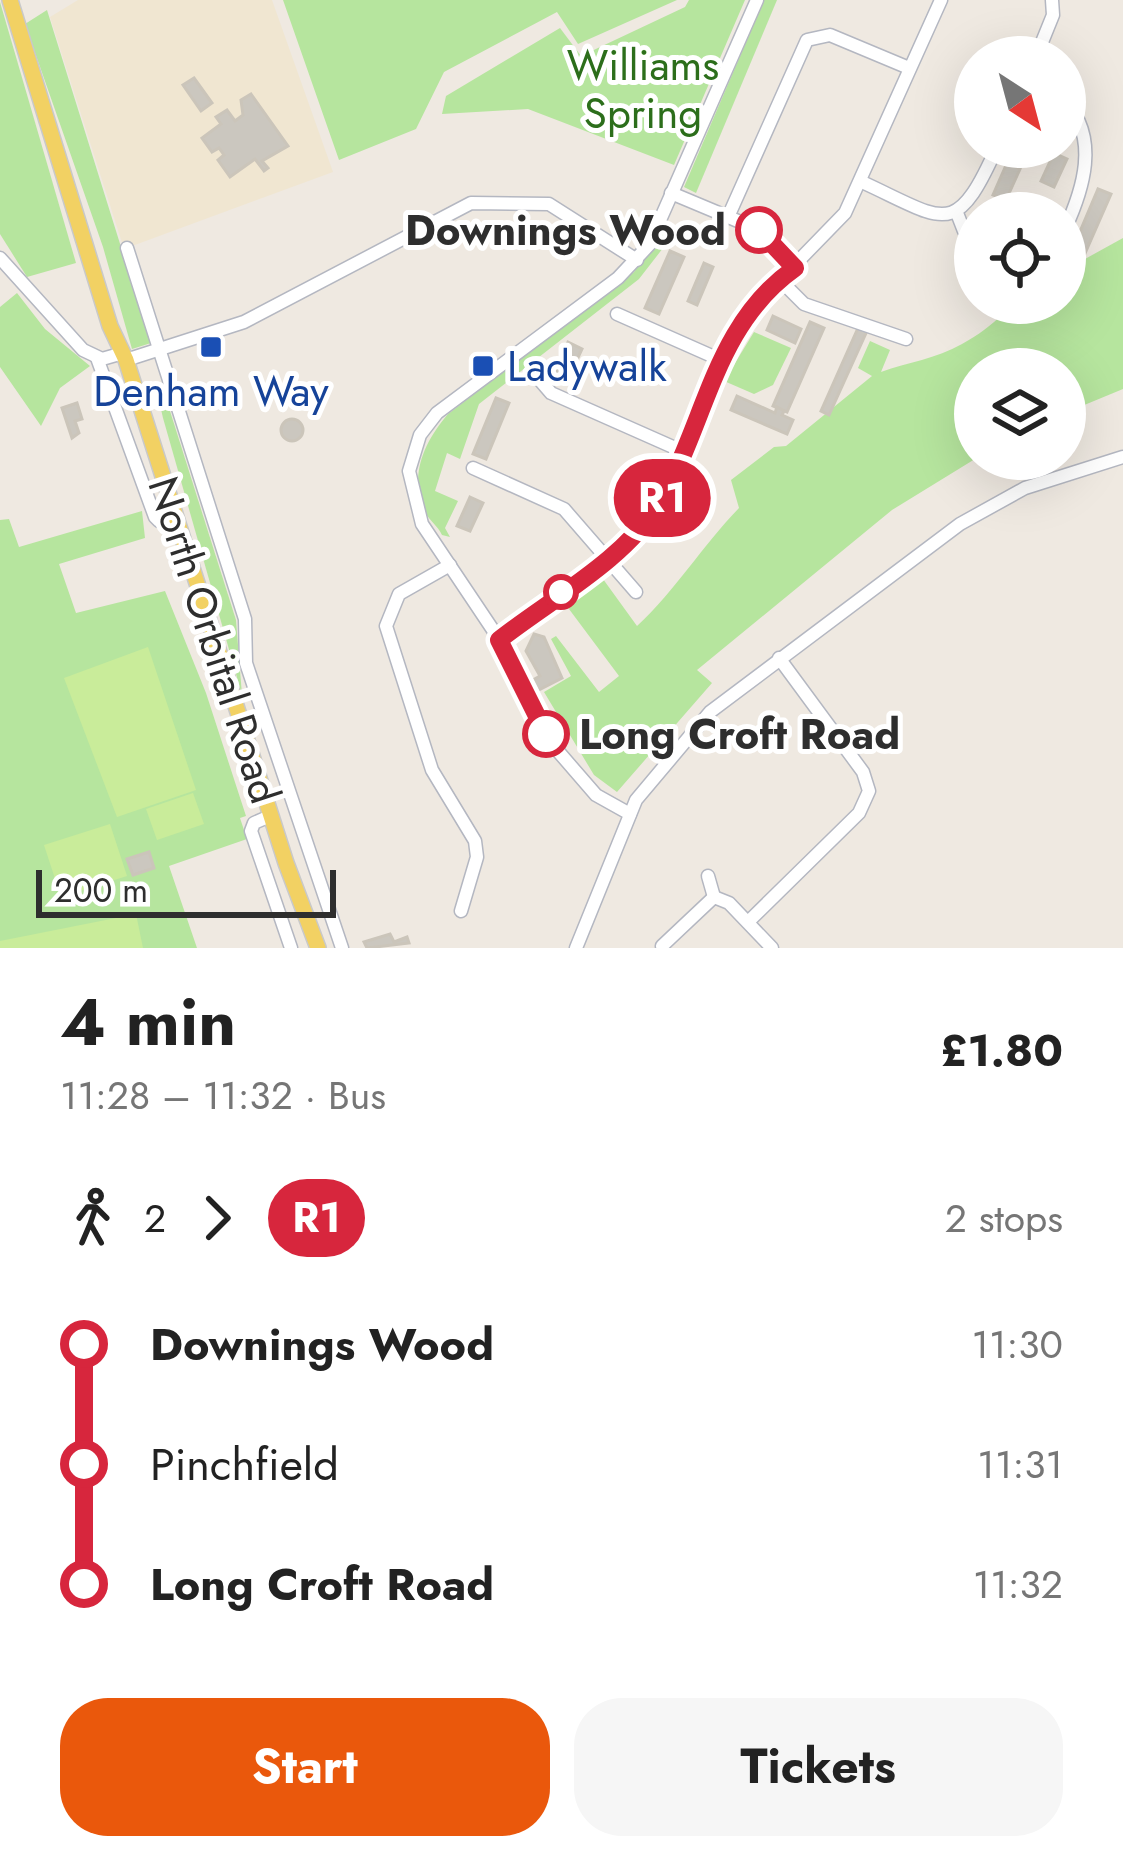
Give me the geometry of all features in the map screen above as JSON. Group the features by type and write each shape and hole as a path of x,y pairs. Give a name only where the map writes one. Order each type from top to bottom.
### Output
{"main road":[{"name":"North Orbital Road","path":"10,0 107,303 114,308 116,330 270,816 318,948"}],"street":[{"path":"630,814 596,795 557,750 499,640 422,524 410,471 423,430 443,408 637,260 654,237 757,0"},
{"path":"499,640 607,557 652,512 746,312 837,226 862,182 940,0"},
{"path":"1044,36 1053,15 1052,0"},
{"path":"728,217 807,40 830,35 909,68"},
{"path":"862,182 935,214 954,213"},
{"path":"671,193 766,234 795,268"},
{"path":"97,358 157,351 253,318 471,203 549,204 637,260"},
{"path":"127,248 245,619 246,662 342,948"},
{"path":"0,259 26,293 97,358 157,520 175,518"},
{"path":"779,279 804,304 905,339"},
{"path":"617,314 721,360"},
{"path":"532,370 551,393 682,451"},
{"path":"577,948 630,814 675,748 722,700 997,502 1123,457"},
{"path":"473,468 564,509 636,592"},
{"path":"450,565 399,594 386,626 432,770 476,841 477,857 461,911"},
{"path":"748,922 859,813 869,790 863,772 779,658"},
{"path":"263,792 284,785"},
{"path":"270,816 251,831 291,948"},
{"path":"708,876 714,897 748,922 772,948"},
{"path":"662,946 714,897"},
{"path":"662,922 674,934"}],"shaded area":[{"path":"78,0 272,0 333,172 124,249 50,17"}],"green space":[{"path":"283,0 677,0 578,44 557,12 444,72 416,129 339,160"},
{"name":"Williams Spring","path":"689,0 745,0 674,165 528,109 442,114 446,96 560,28 581,56 685,7"},
{"path":"764,0 777,0 696,193 684,187"},
{"path":"0,2 76,263 27,277 0,234"},
{"path":"47,10 151,343 132,349 103,247 25,24"},
{"path":"668,224 677,230 639,279 479,404 460,459 447,453 435,491 458,501 445,528 450,537 442,535 425,512 418,485 426,447 440,424 634,272"},
{"path":"1123,238 1123,389 1086,404 1086,348 954,348 954,472 892,510 697,670 712,683 617,792 594,775 544,692 571,676 551,639 556,636 599,692 619,676 566,605 603,579 637,626 739,508 731,480 774,447 786,446 872,376 858,368 870,341 890,350 881,372 942,353 991,324 1086,324 1086,258"},
{"path":"17,293 45,329 90,366 60,388 41,426 0,367 0,307"},
{"path":"754,332 791,348 773,385 754,394 724,381"},
{"path":"164,392 236,620 242,695 163,418 158,396"},
{"path":"142,511 145,538 59,564 76,613 165,591 206,693 246,816 240,818 247,839 169,866 197,948 0,948 0,520 9,519 19,547"},
{"path":"148,647 196,790 117,817 64,678"},
{"path":"193,793 204,824 157,840 146,809"},
{"path":"110,824 127,876 61,897 44,845"},
{"path":"136,914 143,948 0,948 0,941"}],"building":[{"path":"194,78 212,103 201,111 183,85"},
{"path":"251,94 288,146 262,161 268,168 264,171 255,159 230,177 218,160 224,155 219,148 212,152 202,138 221,124 216,117 227,110 235,121 243,115 241,100"},
{"path":"1005,168 1020,169 1010,192 994,192"},
{"path":"1047,168 1063,168 1054,187 1041,181"},
{"path":"1098,189 1111,194 1086,251 1086,217"},
{"path":"670,251 684,257 659,314 645,308"},
{"path":"704,263 713,267 697,305 688,301"},
{"path":"773,316 801,329 795,343 767,330"},
{"path":"810,322 824,328 787,412 773,406"},
{"path":"858,328 867,331 829,415 821,411"},
{"path":"568,342 582,349 569,377 555,371"},
{"path":"737,396 775,413 777,407 784,411 782,415 793,420 787,434 731,410"},
{"path":"496,398 509,403 486,459 473,454"},
{"path":"77,403 82,419 75,421 79,433 72,438 62,408"},
{"path":"292,419 303,430 292,441 281,430"},
{"path":"470,497 483,503 470,531 457,526"},
{"path":"534,634 544,637 562,678 537,691 533,680 540,676 526,651"},
{"path":"149,852 154,868 133,875 127,859"},
{"path":"390,934 394,942 407,937 409,943 367,948 364,942"}],"bus line":[{"name":"R1","path":"546,734 499,640 627,541 658,504 739,322 769,288 795,268 759,230"}],"place":[{"name":"Downings Wood","path":"759,230"},
{"name":"Denham Way","path":"211,347"},
{"name":"Ladywalk","path":"483,366"},
{"name":"Long Croft Road","path":"546,734"}]}
